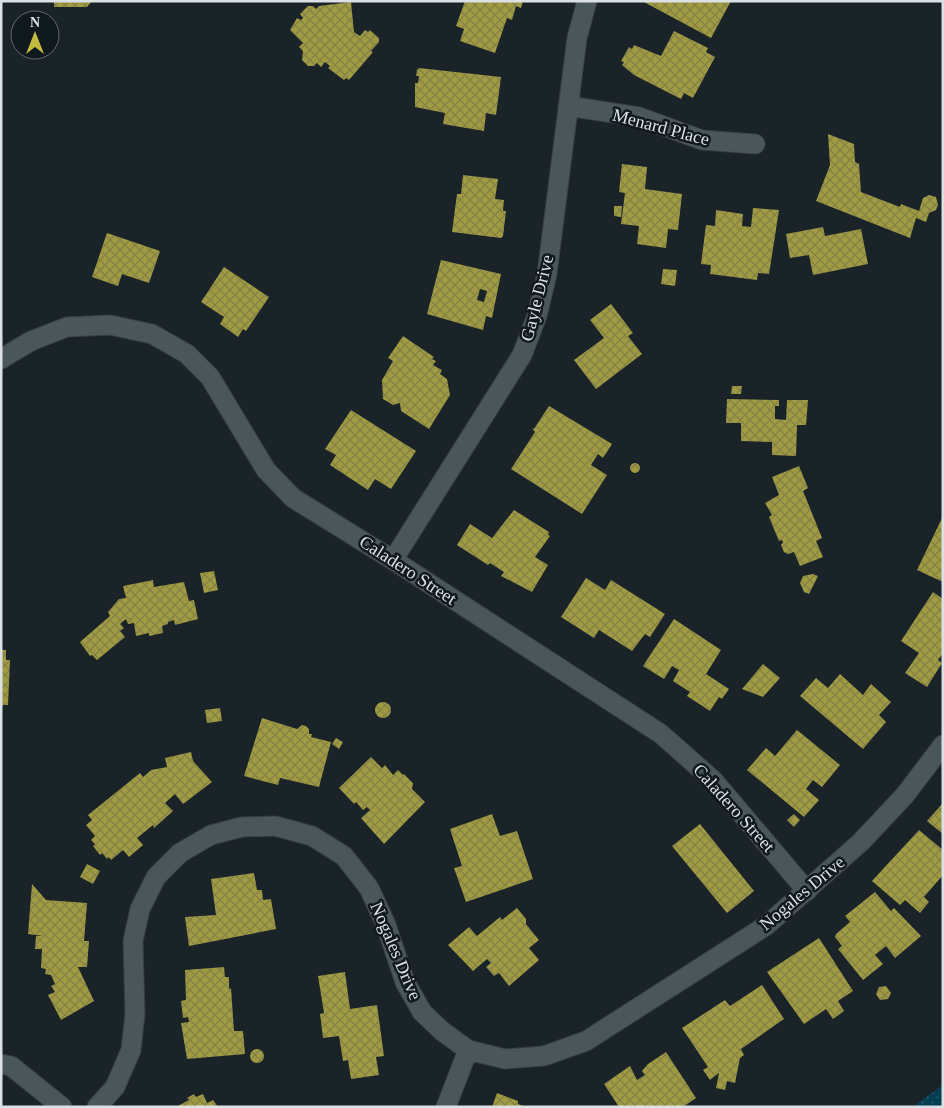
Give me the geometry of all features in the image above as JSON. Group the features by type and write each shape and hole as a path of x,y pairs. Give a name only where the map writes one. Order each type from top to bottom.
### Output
{"street":[{"name":"Gayle Drive","path":"393,560 522,355 536,316 547,274 577,38 587,1"},
{"name":"Menard Place","path":"568,106 639,117 702,140 755,144"},
{"name":"Caladero Street","path":"1,359 31,341 67,327 110,325 152,334 186,354 210,377 266,470 293,498 393,560 661,734 713,780 807,891"},
{"name":"Nogales Drive","path":"97,1107 115,1087 131,1050 135,1014 132,941 140,909 156,877 180,853 211,835 242,826 275,826 312,836 344,856 369,888 386,925 405,982 422,1012 442,1031 468,1050 505,1059 544,1056 586,1041 767,924 861,842 905,795 943,745"},
{"path":"446,1107 468,1050"},
{"path":"1,1064 11,1066 62,1107"}],"shaded area":[{"path":"943,1085 943,1107 912,1107"}],"building":[{"path":"54,1 92,1 87,7 54,7"},
{"path":"465,1 523,1 521,8 516,6 512,20 507,18 495,53 460,41 464,29 456,26"},
{"path":"642,1 731,1 711,38"},
{"path":"351,2 354,32 360,36 365,30 368,32 370,30 379,38 379,42 349,80 346,78 344,80 328,68 330,66 325,62 321,67 317,63 314,66 308,66 302,60 303,51 299,47 303,43 290,30 297,18 301,20 303,18 300,14 308,6 313,6 316,9 319,6"},
{"path":"674,31 708,48 706,52 715,57 693,98 684,93 681,99 634,75 622,65 624,62 621,61 629,47 632,49 634,45 661,56"},
{"path":"419,68 501,77 496,115 486,113 484,131 443,124 445,113 415,107 415,83 418,83 419,76 416,76"},
{"path":"828,134 854,144 855,162 859,164 861,192 900,207 901,204 919,211 923,198 929,195 936,197 938,205 936,210 929,213 926,222 916,218 910,238 816,201 830,165"},
{"path":"622,164 647,167 645,189 682,194 678,230 668,229 666,248 637,244 639,226 621,224 625,193 619,192"},
{"path":"463,175 498,179 495,199 504,200 503,211 506,211 503,236 501,238 452,232 457,194 461,194"},
{"path":"614,206 622,206 621,217 614,216"},
{"path":"753,208 779,210 769,274 758,273 757,280 710,274 711,265 701,264 706,225 715,226 716,210 743,214 742,226 751,227"},
{"path":"823,227 825,236 861,229 868,264 813,275 809,255 790,258 786,234"},
{"path":"107,233 160,251 149,283 122,274 118,286 92,277"},
{"path":"441,260 501,274 492,318 486,316 483,330 427,314","holes":["480,289 487,291 484,302 477,300"]},
{"path":"224,267 269,297 246,331 243,329 238,337 220,324 224,317 201,302"},
{"path":"663,269 677,270 675,286 661,284"},
{"path":"611,304 633,333 628,336 642,354 596,389 574,360 604,338 590,320"},
{"path":"403,336 434,357 432,359 436,361 433,365 442,370 440,374 447,379 450,395 429,429 401,411 400,403 393,405 383,399 382,380 393,361 388,358"},
{"path":"732,386 742,386 741,394 731,394"},
{"path":"727,399 779,400 779,406 775,406 775,419 786,420 787,400 808,400 806,425 797,425 796,456 772,455 772,442 741,441 741,423 726,423"},
{"path":"549,406 612,444 603,458 598,454 591,465 607,475 582,514 511,469 535,432 532,428 534,429"},
{"path":"351,410 416,451 391,489 375,479 368,490 330,465 336,455 325,449"},
{"path":"635,463 640,468 635,473 630,468"},
{"path":"799,466 808,488 803,491 822,538 816,541 823,557 800,566 794,552 788,554 784,552 781,545 783,542 782,540 779,541 769,517 772,515 765,503 779,495 772,477"},
{"path":"514,510 549,532 548,535 550,536 535,557 548,565 532,592 501,576 504,572 490,563 488,565 457,545 470,524 492,538"},
{"path":"943,516 943,582 917,570"},
{"path":"214,571 218,590 204,593 200,573"},
{"path":"813,574 818,576 809,594 804,592 800,583 803,576"},
{"path":"586,578 605,590 611,580 665,614 650,637 645,634 632,651 599,630 594,638 561,617"},
{"path":"153,580 154,587 184,582 189,601 194,600 198,619 175,625 174,620 162,626 163,633 149,636 149,633 136,636 134,623 128,624 126,619 120,624 124,628 120,631 125,637 97,660 92,655 90,656 80,642 110,616 108,612 119,599 126,598 123,586"},
{"path":"933,592 943,599 943,653 938,660 942,663 927,687 905,673 919,653 901,641"},
{"path":"674,619 721,650 706,674 729,689 722,699 719,697 710,711 687,696 690,692 673,681 679,670 672,666 664,679 643,666"},
{"path":"1,650 6,650 6,660 10,660 8,705 1,705"},
{"path":"763,664 780,678 763,697 742,689"},
{"path":"840,674 863,695 871,684 891,702 879,715 886,722 863,749 800,696 816,678 828,688"},
{"path":"383,702 391,710 383,718 375,710"},
{"path":"220,708 222,721 207,723 205,710"},
{"path":"262,718 297,729 302,725 306,726 309,729 309,734 312,734 311,737 331,742 319,787 280,778 278,785 244,776"},
{"path":"797,730 840,765 822,787 813,780 806,789 819,800 804,817 747,770 766,748 775,756"},
{"path":"336,738 343,742 339,749 332,744"},
{"path":"191,752 193,761 212,782 183,804 175,794 165,803 173,811 154,828 153,825 137,838 143,845 129,857 123,850 111,860 109,857 107,859 102,853 100,855 91,840 95,836 86,825 92,820 88,815 140,773 143,777 151,770 167,767 165,758"},
{"path":"371,757 382,768 385,765 393,775 398,770 404,774 413,783 412,789 425,802 384,844 361,818 370,810 367,807 363,810 356,802 354,804 339,788"},
{"path":"943,803 943,834 927,821"},
{"path":"492,814 500,836 517,831 533,879 466,902 454,868 462,866 450,829"},
{"path":"794,814 800,820 794,827 787,820"},
{"path":"700,824 754,891 727,913 672,846"},
{"path":"919,830 943,850 943,875 924,897 929,902 920,913 905,900 900,905 872,881"},
{"path":"87,864 100,871 93,884 80,877"},
{"path":"254,873 257,890 262,890 263,900 271,899 276,929 189,946 185,917 216,915 211,879"},
{"path":"32,884 46,900 87,903 84,941 89,941 87,967 78,967 94,1001 61,1020 48,995 55,992 51,986 55,984 51,975 45,974 46,969 41,968 42,949 35,949 36,936 43,936 28,934"},
{"path":"875,892 891,911 894,908 921,936 895,958 886,946 875,955 883,964 863,980 838,949 842,946 835,937 850,922 845,916"},
{"path":"517,908 526,919 526,924 539,940 529,948 539,960 509,986 499,973 494,976 486,967 491,963 487,959 473,971 448,945 469,927 477,936 500,917 502,920"},
{"path":"819,938 853,991 838,1001 844,1011 833,1019 826,1009 804,1024 767,972"},
{"path":"224,967 225,977 229,977 229,989 231,988 234,1031 243,1031 245,1054 187,1059 181,1023 189,1022 188,1017 183,1018 181,1001 186,1000 185,970"},
{"path":"345,972 350,1009 377,1005 384,1056 376,1057 379,1075 351,1079 348,1060 343,1061 339,1036 323,1038 320,1014 324,1013 318,976"},
{"path":"762,985 784,1019 741,1049 744,1055 740,1058 735,1083 727,1081 725,1090 716,1088 719,1073 710,1080 703,1070 708,1067 682,1028 725,1000 730,1006"},
{"path":"886,986 891,993 888,999 880,1000 876,994 879,987"},
{"path":"254,1049 260,1049 264,1056 260,1063 254,1063 250,1059 250,1053"},
{"path":"666,1052 696,1098 683,1107 619,1107 604,1084 630,1066 637,1080 645,1075 642,1071 648,1064"},
{"path":"497,1093 518,1101 518,1104 525,1107 492,1107"},
{"path":"194,1094 196,1097 203,1094 207,1103 213,1100 218,1107 176,1107 189,1100 187,1098"}]}
